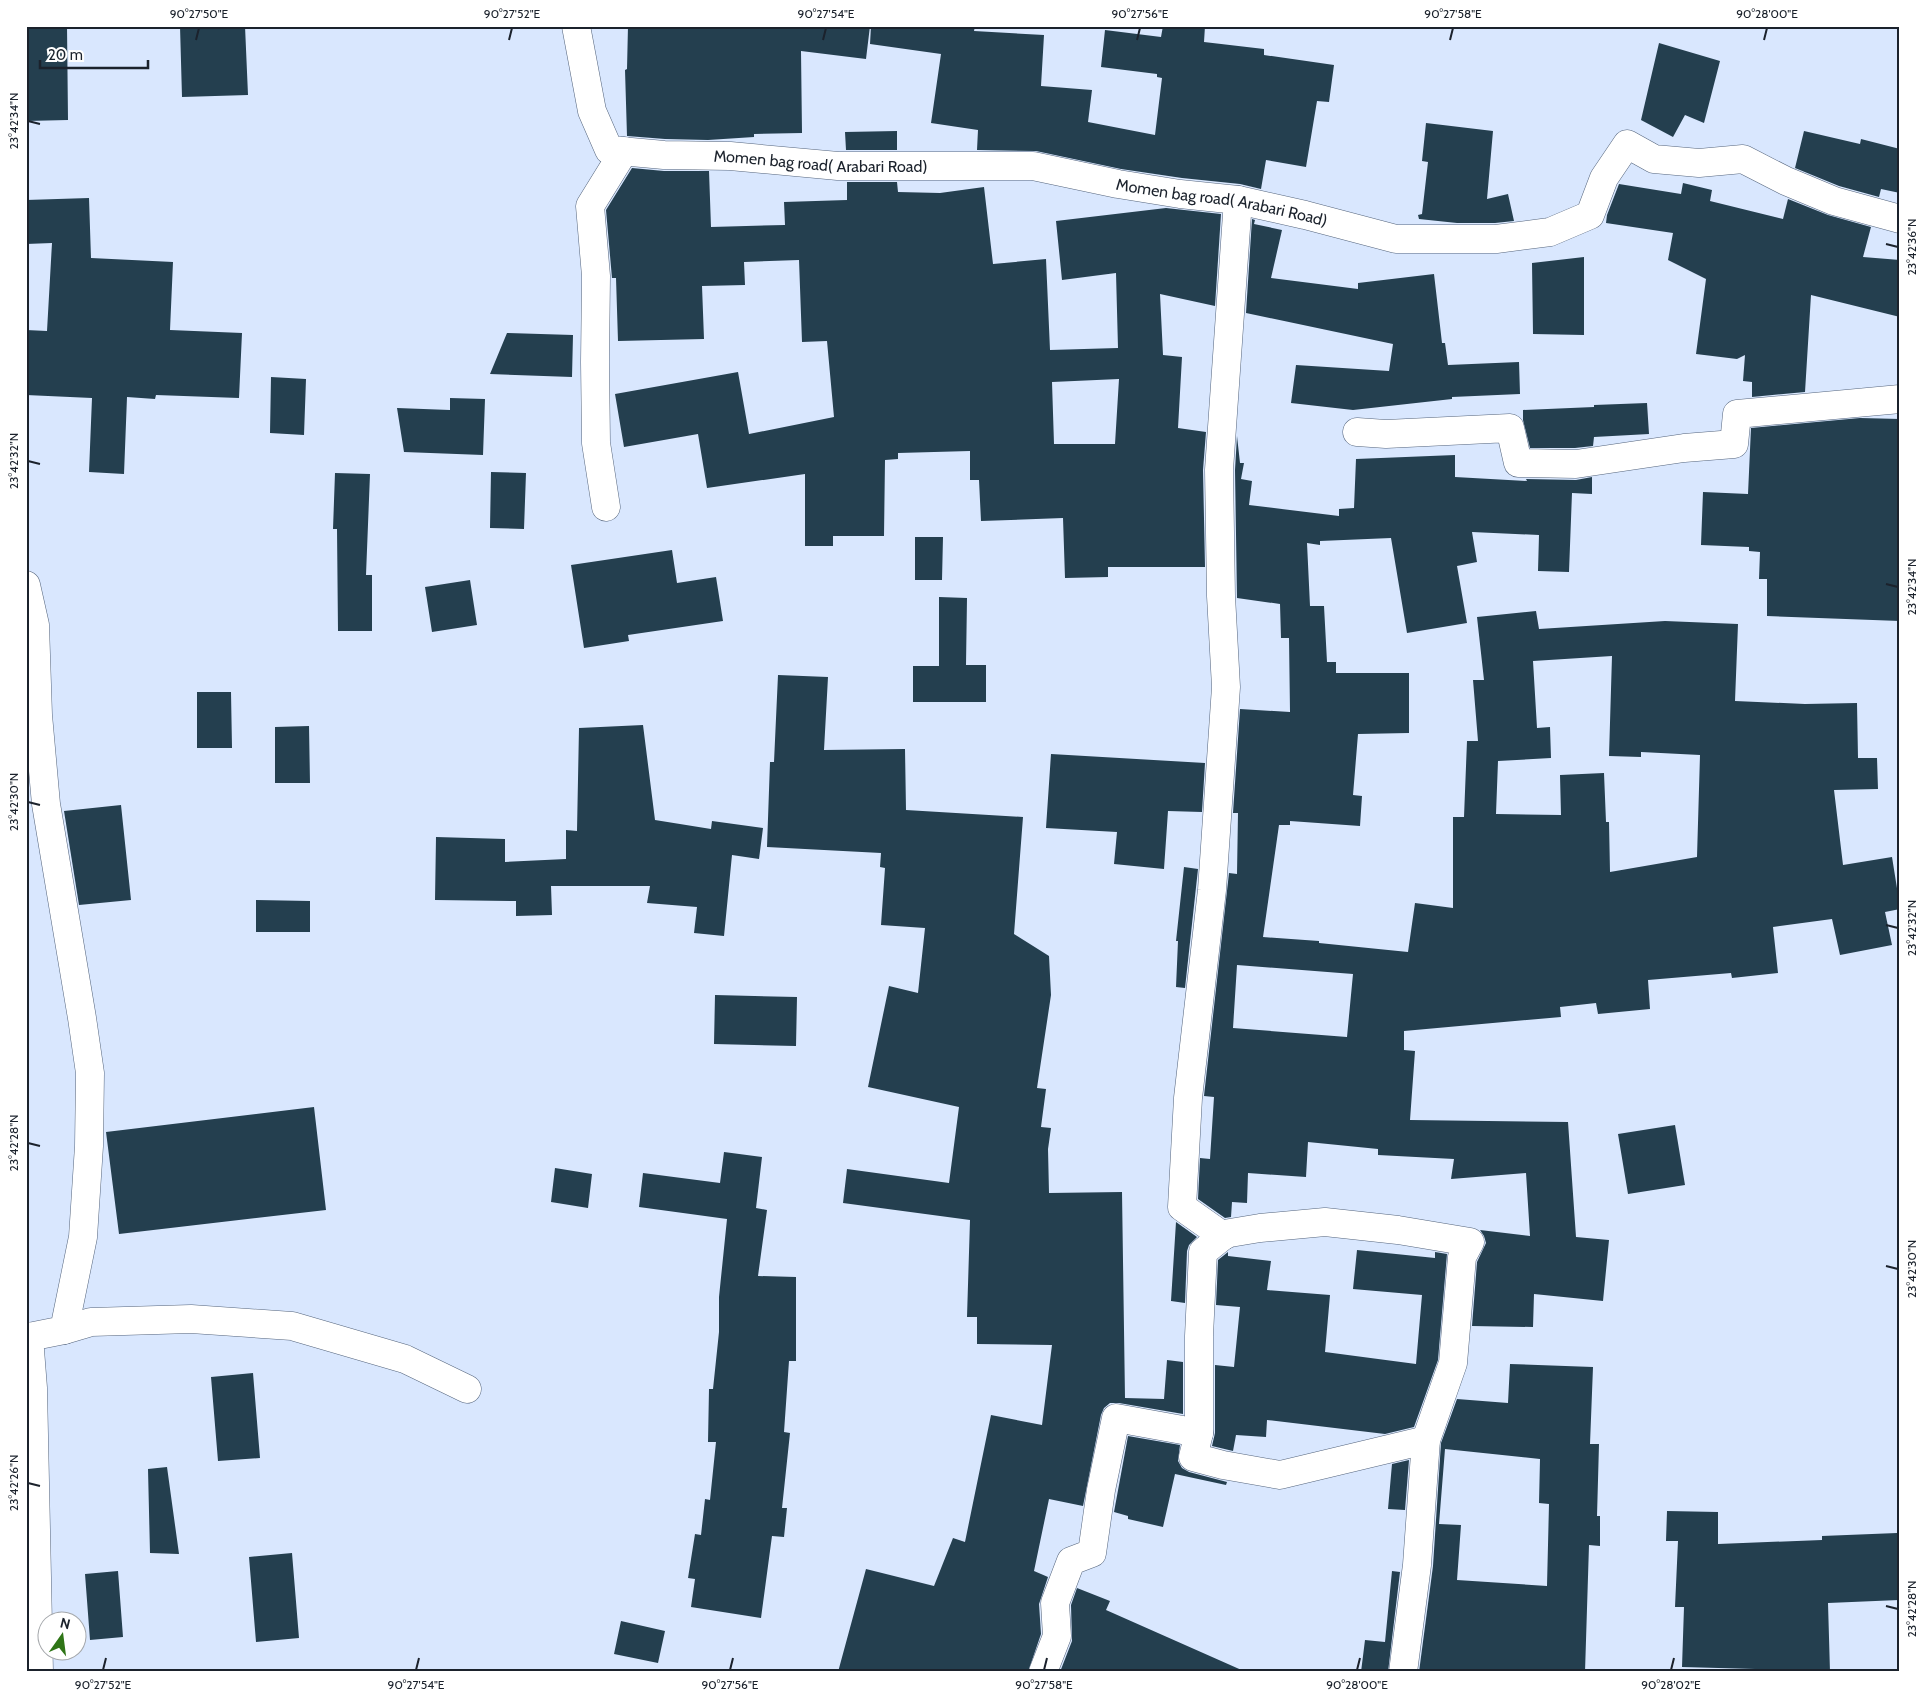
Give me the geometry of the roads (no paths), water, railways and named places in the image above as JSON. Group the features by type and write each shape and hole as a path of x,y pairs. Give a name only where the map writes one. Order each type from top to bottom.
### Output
{"street":[{"name":"Momen bag road( Arabari Road)","path":"576,26 592,111 609,150 664,155 730,156 838,166 1033,166 1118,184 1180,194 1238,200 1396,239 1496,239 1550,232 1590,215 1604,178 1627,144 1654,159 1699,163 1743,159 1786,181 1834,201 1900,219"},
{"path":"606,507 596,443 596,276 590,206 624,151"},
{"path":"1223,1236 1182,1207 1188,1098 1212,890 1226,687 1220,596 1219,470 1238,200"},
{"path":"1357,432 1386,434 1510,428 1518,463 1576,464 1684,448 1734,444 1737,414 1900,399"},
{"path":"26,585 35,625 38,715 46,804 90,1073 89,1146 83,1237 64,1330"},
{"path":"1403,1672 1416,1565 1426,1440 1453,1363 1462,1258 1470,1242 1398,1230 1325,1222 1260,1228 1230,1233 1223,1236 1203,1252 1199,1336 1199,1433 1193,1457 1224,1465 1280,1475 1426,1440"},
{"path":"39,1672 33,1388 28,1337 64,1330 91,1322 191,1319 292,1326 405,1359 467,1389"},
{"path":"1043,1672 1057,1636 1055,1603 1072,1561 1092,1553 1101,1490 1116,1418 1199,1433"}]}
